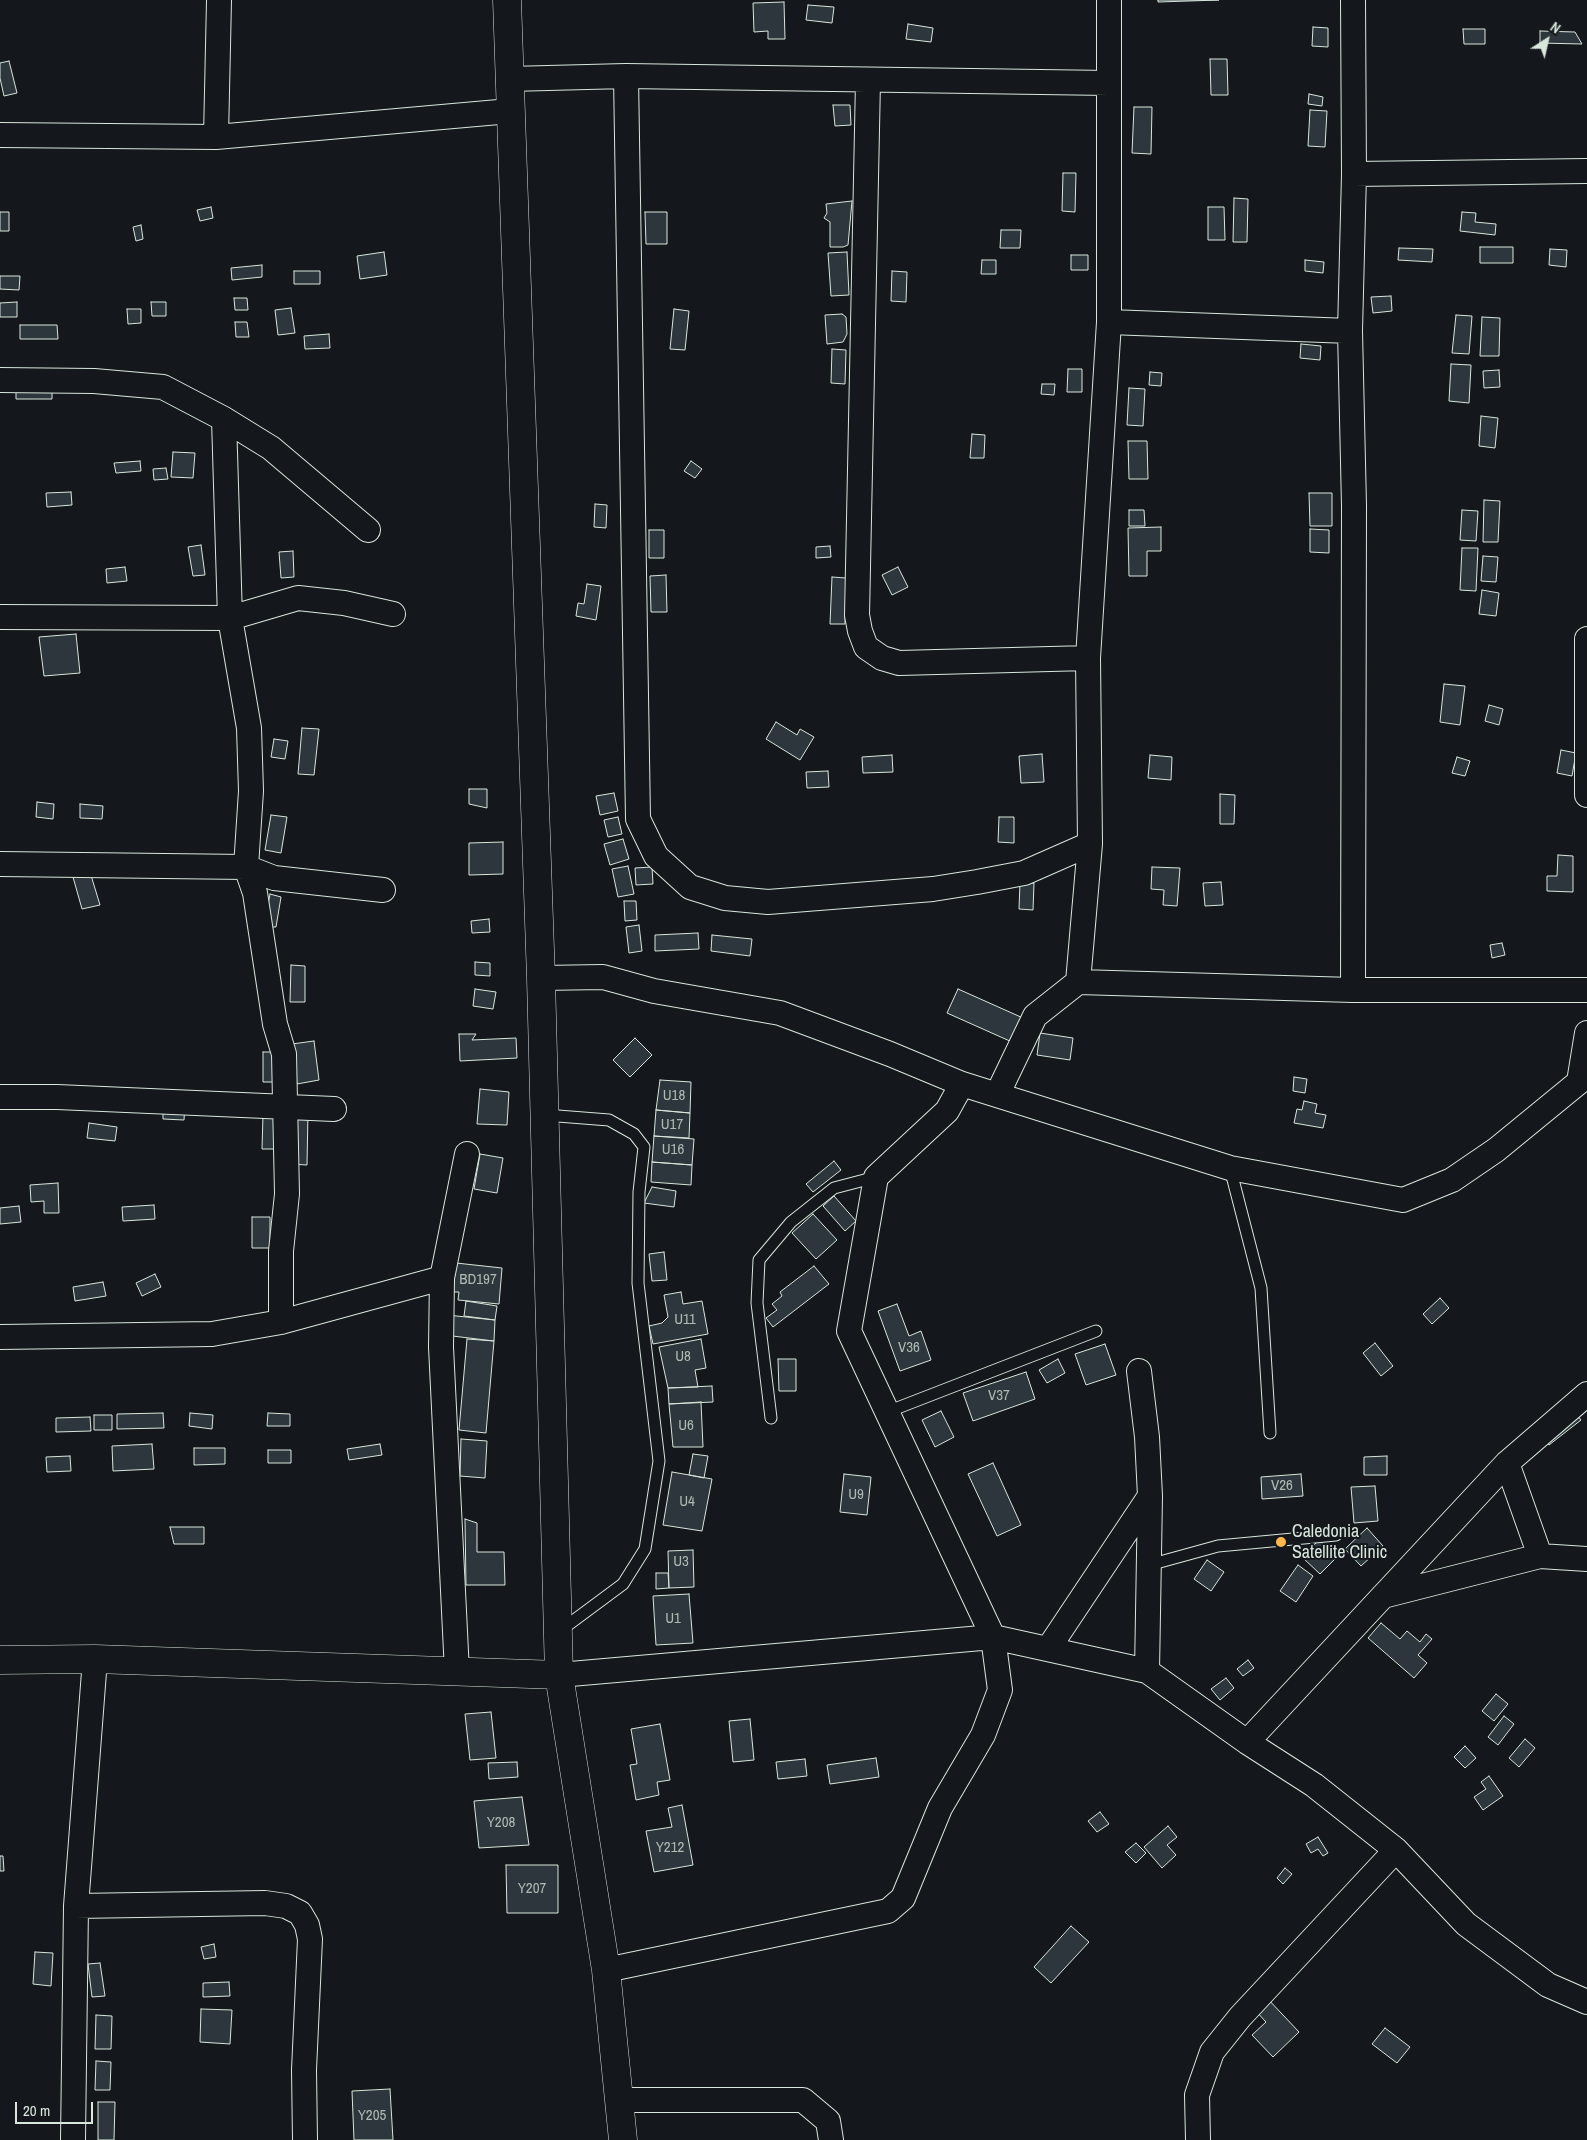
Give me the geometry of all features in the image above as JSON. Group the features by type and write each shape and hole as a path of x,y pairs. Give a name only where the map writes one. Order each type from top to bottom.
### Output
{"street":[{"path":"216,137 219,0"},
{"path":"506,0 541,978 559,1675 606,1970 623,2140"},
{"path":"1078,982 1090,844 1088,658 1109,322 1110,0"},
{"path":"1353,990 1354,506 1350,331 1354,174 1354,0"},
{"path":"509,79 626,76 1109,83"},
{"path":"626,76 638,819 656,856 690,887 725,898 768,902 933,889 969,883 1024,873 1090,844"},
{"path":"868,81 858,615 860,631 866,647 882,658 900,663 1088,658"},
{"path":"0,135 216,137 510,111"},
{"path":"1354,174 1587,171"},
{"path":"1109,322 1350,331"},
{"path":"0,380 94,381 163,387 224,419 272,448 368,530"},
{"path":"224,419 230,618 249,728 252,791 246,867 255,892 275,1024 284,1054 287,1194 280,1251 281,1322"},
{"path":"0,617 230,618 298,598 344,603 392,614"},
{"path":"1587,639 1587,795"},
{"path":"0,864 246,867 274,878 383,890"},
{"path":"541,978 603,978 654,991 780,1013 890,1054 962,1084 1230,1168 1403,1200 1452,1180 1583,1086 1587,1037"},
{"path":"997,1096 1035,1016 1078,982 1353,990 1587,990"},
{"path":"606,1970 888,1911 903,1898 940,1808 982,1735 1000,1690 993,1637 849,1330 876,1177 947,1111 962,1084"},
{"path":"0,1097 57,1097 334,1109"},
{"path":"456,1672 441,1347 442,1278 467,1154"},
{"path":"0,1337 212,1334 281,1322 442,1278"},
{"path":"1139,1371 1147,1437 1150,1496 1147,1671"},
{"path":"1247,1742 1507,1463 1587,1394"},
{"path":"1507,1463 1540,1556"},
{"path":"1048,1649 1150,1496"},
{"path":"1383,1596 1540,1556 1587,1559"},
{"path":"0,1660 95,1659 559,1675 993,1637 1147,1671 1247,1742 1314,1785 1396,1850 1466,1924 1548,1986 1587,2002"},
{"path":"73,2140 76,1906 95,1659"},
{"path":"1198,2140 1197,2095 1212,2052 1240,2017 1396,1850"},
{"path":"76,1906 265,1904 286,1906 300,1913 307,1926 310,1940 304,2070 305,2140"},
{"path":"618,2100 803,2100 828,2121 831,2140"}],"lane":[{"path":"545,1115 609,1120 634,1134 644,1147 639,1192 638,1283 659,1462 645,1549 623,1584 557,1632"},
{"path":"1230,1168 1261,1288 1270,1432"},
{"path":"771,1418 757,1303 759,1260 791,1222 834,1188 876,1177"},
{"path":"887,1412 1096,1332"},
{"path":"1149,1565 1218,1546 1336,1535"}],"building":[{"path":"1158,0 1219,0 1158,2"},
{"path":"784,2 785,39 768,39 768,31 754,32 753,3"},
{"path":"808,5 834,7 832,23 806,20"},
{"path":"908,24 933,28 931,42 906,39"},
{"path":"1313,27 1328,28 1328,47 1312,46"},
{"path":"1463,29 1485,29 1485,44 1464,44"},
{"path":"1540,31 1575,32 1582,44 1540,43"},
{"path":"1210,59 1227,59 1228,95 1211,95"},
{"path":"9,61 17,93 4,96 0,78 0,63"},
{"path":"1309,94 1323,97 1322,106 1308,104"},
{"path":"833,105 850,105 851,125 835,126"},
{"path":"1134,107 1152,107 1151,154 1132,153"},
{"path":"1310,110 1327,111 1325,147 1308,146"},
{"path":"1063,173 1076,173 1075,212 1062,211"},
{"path":"1234,198 1248,199 1247,242 1233,242"},
{"path":"852,201 848,245 830,247 830,222 824,218 827,213 826,204"},
{"path":"211,207 213,218 200,221 197,210"},
{"path":"1208,207 1224,207 1225,240 1208,240"},
{"path":"0,212 9,212 9,231 0,231"},
{"path":"645,212 667,212 667,244 646,244"},
{"path":"1462,212 1476,213 1475,222 1496,224 1495,235 1460,231"},
{"path":"141,225 143,239 136,241 133,227"},
{"path":"1001,230 1021,230 1020,248 1000,248"},
{"path":"1480,247 1513,247 1513,263 1480,263"},
{"path":"1399,248 1433,249 1432,262 1398,260"},
{"path":"1550,249 1567,250 1566,267 1549,265"},
{"path":"384,252 387,275 360,279 357,256"},
{"path":"847,252 849,295 831,296 828,253"},
{"path":"1071,255 1088,255 1088,270 1071,270"},
{"path":"982,260 996,260 996,274 981,274"},
{"path":"1305,260 1324,262 1323,273 1305,271"},
{"path":"262,265 262,277 232,280 231,268"},
{"path":"294,271 320,271 320,284 294,284"},
{"path":"892,271 907,272 906,302 891,301"},
{"path":"0,276 20,276 19,290 0,289"},
{"path":"1391,296 1392,311 1373,313 1371,297"},
{"path":"234,298 247,298 248,310 235,310"},
{"path":"17,302 17,317 0,317 0,303"},
{"path":"151,302 166,302 166,316 152,316"},
{"path":"291,308 295,333 278,335 275,310"},
{"path":"127,309 141,309 141,323 128,324"},
{"path":"674,309 689,311 685,350 670,349"},
{"path":"842,314 846,317 847,334 843,342 827,344 825,315"},
{"path":"1456,315 1472,316 1469,354 1452,353"},
{"path":"1482,317 1500,318 1499,356 1480,356"},
{"path":"235,322 247,322 249,337 236,337"},
{"path":"20,325 57,325 58,339 20,339"},
{"path":"329,334 330,348 305,349 304,336"},
{"path":"1301,344 1321,346 1320,360 1300,358"},
{"path":"832,349 846,350 845,384 831,383"},
{"path":"1451,364 1471,365 1469,403 1449,401"},
{"path":"1068,369 1082,369 1082,392 1067,392"},
{"path":"1499,370 1500,387 1484,388 1483,371"},
{"path":"1150,372 1162,373 1161,386 1149,385"},
{"path":"1042,384 1055,384 1054,395 1041,394"},
{"path":"16,386 52,386 52,399 16,399"},
{"path":"1129,388 1145,389 1143,426 1127,425"},
{"path":"1481,416 1498,418 1495,448 1479,446"},
{"path":"972,434 985,435 984,458 970,458"},
{"path":"1128,441 1147,441 1148,479 1129,479"},
{"path":"173,452 195,453 193,478 171,477"},
{"path":"140,461 141,471 116,473 114,463"},
{"path":"691,461 702,469 695,478 684,471"},
{"path":"166,468 168,479 154,480 153,469"},
{"path":"71,492 72,505 47,507 46,493"},
{"path":"1309,493 1332,493 1332,526 1310,526"},
{"path":"1484,500 1500,501 1498,542 1483,542"},
{"path":"595,504 607,505 606,528 594,527"},
{"path":"1129,510 1144,510 1145,526 1129,526"},
{"path":"1462,510 1478,511 1476,541 1460,540"},
{"path":"1161,527 1161,551 1147,551 1147,576 1129,576 1128,528"},
{"path":"1310,529 1329,530 1329,553 1310,552"},
{"path":"649,530 664,530 664,558 649,558"},
{"path":"201,545 205,575 193,576 188,547"},
{"path":"830,546 831,557 816,558 816,547"},
{"path":"1462,548 1478,548 1476,591 1460,590"},
{"path":"293,551 294,577 281,578 279,552"},
{"path":"1483,556 1498,557 1496,582 1481,581"},
{"path":"125,567 127,581 107,583 106,569"},
{"path":"898,567 908,587 892,595 882,575"},
{"path":"666,575 667,612 651,612 650,576"},
{"path":"832,577 846,578 845,624 830,624"},
{"path":"587,584 601,586 596,620 576,616 578,603 584,604"},
{"path":"1482,590 1499,593 1496,616 1479,614"},
{"path":"76,634 80,673 44,676 39,637"},
{"path":"1444,684 1465,686 1460,725 1440,722"},
{"path":"1489,705 1503,709 1499,725 1485,721"},
{"path":"776,722 797,735 800,729 814,737 800,760 766,739"},
{"path":"302,728 319,729 314,775 298,774"},
{"path":"274,739 288,741 285,759 271,757"},
{"path":"1561,750 1576,753 1572,776 1557,773"},
{"path":"1042,754 1044,782 1021,783 1019,756"},
{"path":"892,755 893,772 863,773 862,757"},
{"path":"1150,755 1172,757 1171,780 1148,778"},
{"path":"1457,757 1470,761 1465,776 1452,773"},
{"path":"828,771 829,787 807,788 806,772"},
{"path":"469,789 487,789 487,808 469,804"},
{"path":"614,793 618,811 600,815 596,796"},
{"path":"1220,794 1235,795 1234,824 1220,824"},
{"path":"37,802 54,804 53,819 36,817"},
{"path":"80,804 103,806 102,819 80,818"},
{"path":"271,815 287,817 281,853 265,850"},
{"path":"618,817 622,834 608,837 604,820"},
{"path":"999,817 1014,817 1014,843 998,842"},
{"path":"623,839 629,859 610,865 604,844"},
{"path":"503,842 503,874 469,875 469,843"},
{"path":"1558,855 1573,856 1573,892 1547,891 1547,876 1557,876"},
{"path":"628,866 634,894 618,897 612,869"},
{"path":"652,867 653,884 636,885 635,868"},
{"path":"1152,867 1180,868 1177,906 1163,905 1164,890 1151,889"},
{"path":"90,872 100,905 82,909 73,877"},
{"path":"1221,882 1223,905 1205,906 1203,883"},
{"path":"1020,883 1034,883 1033,910 1019,909"},
{"path":"270,894 281,897 276,927 264,927"},
{"path":"624,901 636,901 637,920 625,921"},
{"path":"489,919 490,932 472,933 471,921"},
{"path":"639,925 642,951 629,953 626,927"},
{"path":"698,933 699,949 655,951 655,935"},
{"path":"712,935 752,939 750,956 711,951"},
{"path":"1502,943 1505,955 1492,958 1490,945"},
{"path":"475,962 490,963 490,976 475,975"},
{"path":"291,965 305,966 305,1002 290,1002"},
{"path":"475,989 496,992 493,1009 473,1006"},
{"path":"958,989 1023,1018 1012,1042 947,1013"},
{"path":"1040,1033 1073,1038 1070,1060 1037,1055"},
{"path":"459,1034 476,1034 472,1040 516,1038 517,1058 460,1061"},
{"path":"635,1038 652,1055 630,1077 613,1060"},
{"path":"314,1041 319,1080 297,1084 292,1044"},
{"path":"263,1052 278,1052 278,1082 263,1082"},
{"path":"1294,1077 1307,1079 1305,1093 1293,1091"},
{"path":"660,1080 691,1082 690,1113 656,1110"},
{"path":"480,1089 509,1092 507,1125 477,1124"},
{"path":"1304,1101 1317,1104 1315,1113 1326,1115 1323,1128 1294,1123 1297,1109 1302,1110"},
{"path":"163,1103 185,1104 184,1120 163,1119"},
{"path":"656,1110 690,1113 689,1138 654,1136"},
{"path":"292,1112 308,1112 307,1165 290,1164"},
{"path":"263,1115 278,1116 276,1149 262,1149"},
{"path":"89,1123 117,1127 115,1141 87,1138"},
{"path":"654,1136 694,1139 692,1165 652,1162"},
{"path":"480,1154 503,1158 497,1193 474,1189"},
{"path":"834,1161 841,1170 813,1192 806,1184"},
{"path":"652,1162 692,1165 691,1185 651,1182"},
{"path":"58,1183 59,1213 44,1213 44,1201 31,1202 30,1185"},
{"path":"652,1187 676,1191 674,1207 644,1203"},
{"path":"834,1196 856,1221 845,1231 823,1206"},
{"path":"154,1205 155,1219 123,1221 122,1207"},
{"path":"19,1206 21,1222 0,1224 0,1208"},
{"path":"813,1214 837,1240 816,1259 792,1233"},
{"path":"252,1217 270,1217 270,1248 252,1248"},
{"path":"664,1252 667,1280 652,1281 649,1254"},
{"path":"456,1263 502,1268 499,1304 458,1300 459,1292 453,1292"},
{"path":"814,1266 829,1284 773,1327 766,1318 777,1310 772,1304 782,1296 780,1292"},
{"path":"155,1274 161,1287 142,1296 136,1283"},
{"path":"103,1282 106,1296 75,1301 73,1287"},
{"path":"681,1292 683,1304 702,1301 708,1334 653,1344 649,1326 662,1323 668,1317 664,1295"},
{"path":"1440,1298 1449,1308 1432,1324 1423,1314"},
{"path":"466,1301 497,1306 495,1320 464,1316"},
{"path":"897,1304 909,1336 921,1331 931,1360 900,1371 878,1311"},
{"path":"447,1315 495,1320 494,1341 444,1335"},
{"path":"467,1339 494,1341 486,1433 459,1430"},
{"path":"701,1339 706,1368 695,1370 698,1387 668,1388 659,1347"},
{"path":"1375,1343 1393,1366 1381,1376 1363,1353"},
{"path":"1105,1344 1116,1375 1086,1385 1075,1354"},
{"path":"778,1359 796,1359 796,1391 779,1391"},
{"path":"1058,1359 1065,1373 1047,1383 1039,1370"},
{"path":"1026,1372 1035,1399 973,1421 963,1393"},
{"path":"712,1386 713,1402 669,1404 668,1388"},
{"path":"701,1402 703,1447 673,1447 669,1404"},
{"path":"1571,1408 1581,1420 1549,1445 1539,1433"},
{"path":"941,1411 954,1437 935,1447 922,1420"},
{"path":"163,1413 164,1428 117,1429 117,1414"},
{"path":"190,1413 213,1415 212,1429 189,1426"},
{"path":"268,1413 290,1414 290,1426 267,1426"},
{"path":"94,1415 112,1415 112,1430 94,1430"},
{"path":"90,1417 91,1431 56,1432 56,1418"},
{"path":"461,1439 487,1441 485,1478 460,1476"},
{"path":"152,1444 154,1469 113,1471 112,1446"},
{"path":"380,1444 382,1455 349,1460 347,1449"},
{"path":"194,1448 225,1448 225,1464 194,1465"},
{"path":"268,1450 291,1450 291,1463 268,1463"},
{"path":"693,1454 708,1456 704,1478 689,1475"},
{"path":"70,1456 71,1471 47,1472 46,1457"},
{"path":"1387,1456 1387,1475 1364,1475 1364,1457"},
{"path":"993,1463 1021,1525 997,1536 968,1474"},
{"path":"672,1472 712,1479 702,1531 663,1525"},
{"path":"844,1474 871,1477 867,1515 840,1512"},
{"path":"1301,1474 1303,1496 1262,1499 1261,1477"},
{"path":"1375,1486 1378,1521 1354,1523 1351,1487"},
{"path":"465,1519 477,1523 477,1552 504,1552 505,1585 466,1585"},
{"path":"170,1527 204,1527 204,1544 174,1544"},
{"path":"1367,1528 1383,1546 1361,1566 1345,1549"},
{"path":"1319,1540 1337,1557 1320,1574 1302,1557"},
{"path":"693,1550 694,1587 669,1588 668,1551"},
{"path":"1207,1560 1224,1572 1211,1591 1194,1579"},
{"path":"1298,1565 1313,1576 1296,1602 1280,1591"},
{"path":"656,1573 668,1573 669,1588 656,1589"},
{"path":"689,1594 693,1643 656,1645 653,1596"},
{"path":"1381,1623 1400,1639 1407,1631 1420,1642 1426,1634 1432,1639 1418,1655 1427,1663 1414,1678 1368,1638"},
{"path":"1248,1660 1254,1668 1243,1676 1237,1669"},
{"path":"1226,1678 1234,1688 1220,1700 1211,1689"},
{"path":"1496,1694 1508,1704 1494,1721 1482,1711"},
{"path":"491,1712 496,1758 470,1760 465,1714"},
{"path":"1504,1716 1514,1724 1498,1745 1488,1737"},
{"path":"750,1719 754,1760 733,1762 729,1721"},
{"path":"660,1724 670,1780 657,1782 659,1795 636,1800 630,1765 637,1764 631,1729"},
{"path":"1525,1739 1535,1748 1519,1767 1509,1758"},
{"path":"1465,1746 1476,1758 1465,1768 1454,1757"},
{"path":"876,1758 879,1777 830,1784 827,1765"},
{"path":"805,1759 807,1776 778,1779 776,1762"},
{"path":"517,1762 518,1777 489,1779 488,1763"},
{"path":"1489,1776 1503,1796 1483,1810 1474,1797 1486,1789 1481,1782"},
{"path":"522,1797 529,1845 479,1848 474,1801"},
{"path":"682,1805 693,1865 654,1872 646,1831 672,1827 668,1808"},
{"path":"1100,1812 1109,1824 1097,1832 1088,1821"},
{"path":"1168,1826 1177,1837 1167,1845 1176,1855 1162,1868 1144,1847"},
{"path":"1318,1837 1328,1853 1323,1856 1318,1849 1311,1853 1306,1844"},
{"path":"1136,1843 1146,1853 1136,1863 1125,1852"},
{"path":"0,1856 3,1856 4,1871 0,1871"},
{"path":"506,1865 558,1865 558,1913 507,1913"},
{"path":"1285,1868 1292,1874 1283,1884 1277,1878"},
{"path":"1071,1926 1089,1942 1051,1983 1034,1967"},
{"path":"214,1944 216,1957 204,1959 201,1947"},
{"path":"35,1952 53,1953 51,1986 33,1984"},
{"path":"100,1963 105,1996 92,1997 88,1964"},
{"path":"229,1982 230,1996 203,1997 203,1983"},
{"path":"1266,1997 1299,2032 1273,2057 1252,2035 1266,2022 1254,2009"},
{"path":"201,2009 232,2010 230,2044 200,2042"},
{"path":"96,2015 112,2016 111,2049 95,2049"},
{"path":"1385,2028 1410,2047 1397,2063 1372,2044"},
{"path":"96,2061 111,2062 110,2090 95,2090"},
{"path":"390,2089 393,2140 354,2140 352,2091"},
{"path":"98,2102 115,2102 114,2140 98,2140"}],"place":[{"name":"Caledonia Satellite Clinic","path":"1281,1542"}]}
